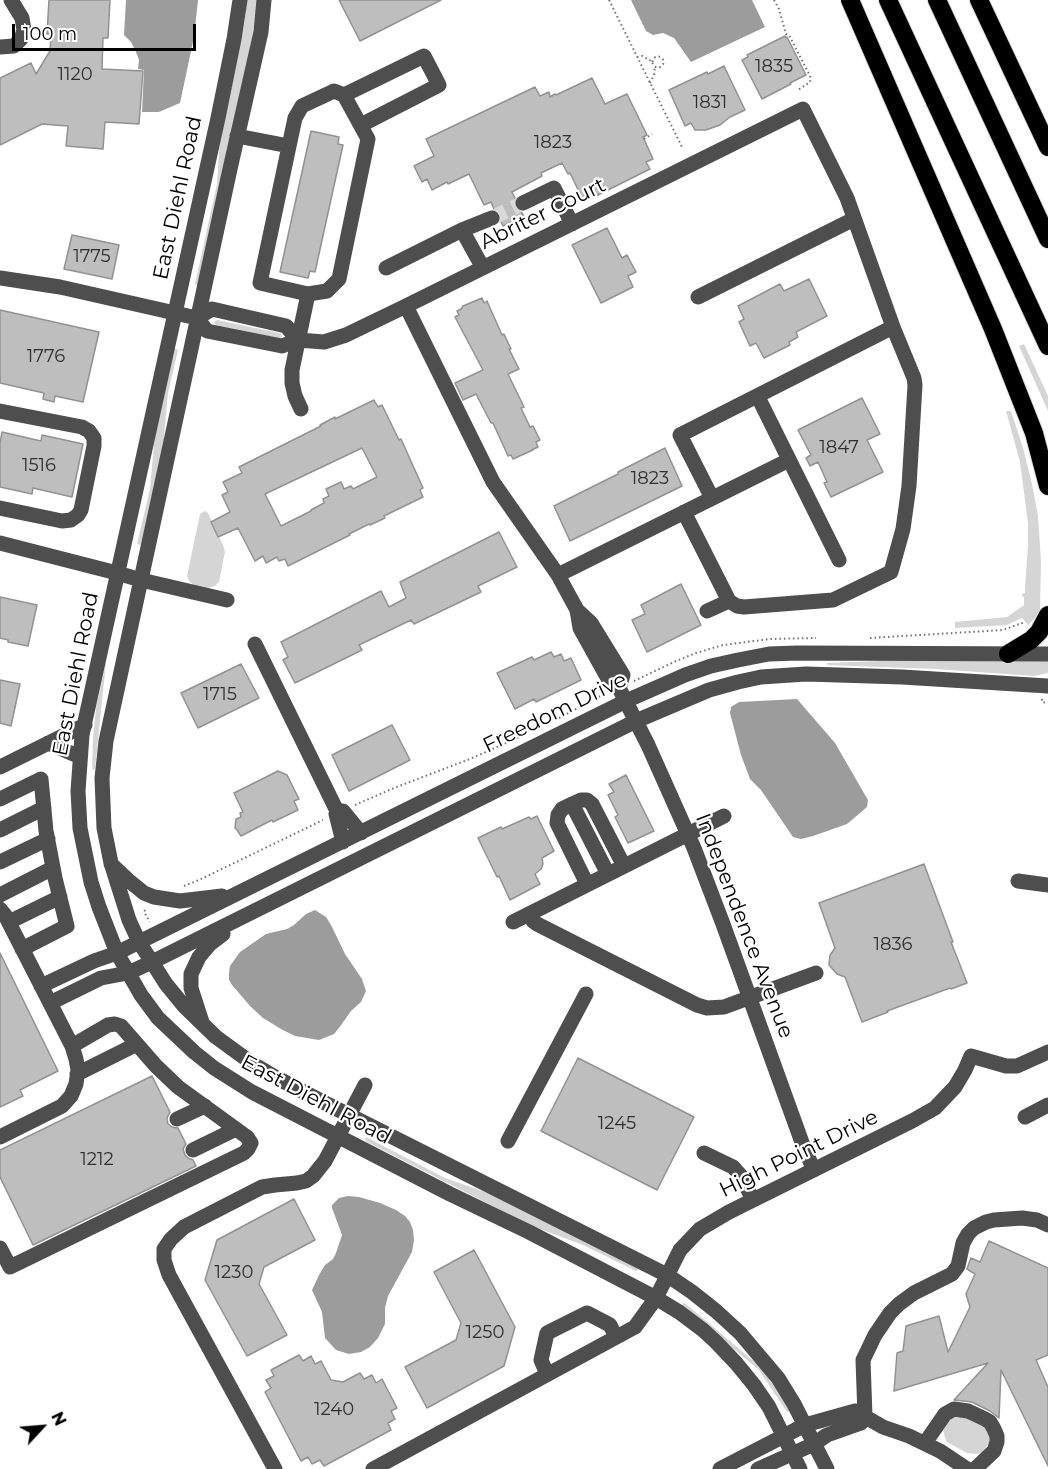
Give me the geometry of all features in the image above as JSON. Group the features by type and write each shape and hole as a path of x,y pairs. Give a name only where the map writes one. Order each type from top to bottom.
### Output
{"highway":[{"path":"850,0 993,329 1034,433 1048,486"},
{"path":"888,0 1048,346"},
{"path":"937,0 1048,239"},
{"path":"979,0 1048,147"},
{"path":"1008,654 1031,640 1048,615"}],"street":[{"path":"0,47 14,46 21,39 24,30 22,18 11,0"},
{"name":"East Diehl Road","path":"240,0 234,39 117,573 80,757 78,791 80,828 91,882 99,907 128,973 158,1018 214,1068 252,1092 529,1232 679,1312 703,1330 736,1362 769,1407 800,1469"},
{"name":"East Diehl Road","path":"264,0 261,32 106,741 102,778 104,828 121,898 140,942 166,984 184,1006 216,1037 253,1064 349,1115 667,1275 700,1298 740,1333 778,1378 805,1425 826,1469"},
{"path":"344,95 368,139 339,279 327,291 308,294 260,283 295,118 302,106 334,92 344,95 424,56 439,85 361,125"},
{"name":"Abriter Court","path":"0,278 60,287 197,318 207,332 282,346 298,339 324,342 346,335 406,306 802,109 847,198 854,219"},
{"path":"237,136 289,146"},
{"path":"523,203 554,188 572,224"},
{"path":"387,268 462,230 492,218"},
{"path":"684,512 729,601 737,606 833,600 891,572 903,529 909,486 914,378 854,219 698,297"},
{"path":"462,230 483,268"},
{"path":"301,409 292,383 293,362 308,294"},
{"name":"Independence Avenue","path":"406,306 494,482 558,574 577,610 580,628 610,682 623,694 648,745 688,834 806,1155 814,1170"},
{"name":"Abriter Court","path":"197,318 212,309 285,326 298,339"},
{"path":"712,498 680,435 893,327"},
{"path":"758,397 839,560"},
{"path":"0,411 82,427 94,438 81,510 78,515 71,520 62,521 0,508"},
{"path":"558,574 789,460"},
{"path":"0,543 227,600"},
{"path":"707,611 729,601"},
{"path":"255,644 334,814 336,814 343,842"},
{"name":"Freedom Drive","path":"41,986 140,942 361,833 623,694 711,666 769,654 1048,654"},
{"name":"Freedom Drive","path":"50,1003 101,978 128,973 152,962 636,721 710,690 760,677 806,674 1048,686"},
{"path":"0,767 85,725"},
{"path":"48,743 80,757"},
{"path":"0,799 41,779 53,868 67,926 22,948"},
{"path":"587,884 556,823 562,809 572,804 586,800 592,804 624,866"},
{"path":"572,804 608,874"},
{"path":"0,830 44,808"},
{"path":"334,814 343,811 361,833"},
{"path":"513,922 724,816"},
{"path":"0,862 48,839"},
{"path":"111,863 144,893 154,897 180,901 234,895"},
{"path":"0,895 53,868"},
{"path":"1018,881 1048,885"},
{"path":"9,922 60,897"},
{"path":"0,909 9,922 72,1046 77,1074 71,1096 62,1106 0,1137"},
{"path":"529,914 537,924 697,1005 724,1007 816,973"},
{"path":"203,1025 191,988 191,974 199,957 210,944 246,916"},
{"path":"508,1141 586,994"},
{"path":"0,1248 10,1267 244,1153 248,1149 250,1143 247,1137 178,1087 156,1066 122,1026 108,1025 72,1046"},
{"path":"77,1074 137,1044"},
{"name":"High Point Drive","path":"373,1469 396,1464 548,1374 635,1327 656,1298 680,1251 700,1229 934,1108 955,1087 971,1056 1006,1066 1017,1066 1048,1052"},
{"path":"275,1469 169,1275 164,1260 164,1249 184,1227 262,1187 297,1183 313,1176 325,1161 365,1085"},
{"path":"1025,1117 1048,1105"},
{"path":"177,1119 205,1106"},
{"path":"193,1150 236,1129"},
{"path":"704,1153 733,1167 741,1176 753,1200"},
{"path":"758,1469 814,1444 827,1435 861,1423 865,1416 863,1360 875,1335 899,1304 914,1293 952,1274 958,1266 963,1243 968,1234 980,1225 994,1220 1022,1218 1037,1220 1048,1225"},
{"path":"548,1374 541,1360 547,1333 587,1313 610,1325 616,1337"},
{"path":"925,1443 945,1414 954,1409 968,1411 985,1419 994,1429 997,1442 994,1451 975,1469"},
{"path":"720,1469 744,1464 784,1436 805,1425 855,1411 884,1427 925,1443 967,1469"}],"path":[{"path":"609,0 682,147"},
{"path":"774,0 786,34 789,35 811,78 810,82 798,90"},
{"path":"637,57 642,56 655,66 650,83"},
{"path":"652,62 657,56 663,59 662,66 655,66"},
{"path":"644,139 652,134"},
{"path":"638,679 645,676"},
{"path":"558,718 605,694"},
{"path":"353,806 529,733"},
{"path":"184,886 334,814"},
{"path":"145,910 151,924"}],"shaded area":[{"path":"126,0 198,0 194,37 180,103 159,112 142,112 144,70 138,69 139,60 136,52 124,35"},
{"path":"247,0 257,0 257,11 198,286 195,284 217,184 220,137 244,26"},
{"path":"631,0 752,0 765,27 691,62 674,38 663,33 653,35 646,31"},
{"path":"217,320 279,333 282,337 216,325 214,322"},
{"path":"1024,344 1048,396 1048,411 1019,346"},
{"path":"174,348 178,350 168,393 163,447 141,545 137,544 150,489 155,433"},
{"path":"1006,411 1011,411 1023,448 1038,516 1041,562 1040,610 1028,625 1022,618 1007,625 955,628 955,622 1007,617 1024,605 1022,594 1025,593 1028,523 1020,462"},
{"path":"205,511 208,513 225,552 219,582 208,588 194,585 187,576 200,514"},
{"path":"1048,661 1048,673 1034,676 827,665 827,663"},
{"path":"106,662 95,769 92,770 96,708"},
{"path":"797,699 835,743 868,800 867,807 847,824 801,839 793,837 761,790 750,779 730,713 731,707 739,702"},
{"path":"315,910 326,917 345,954 362,979 366,991 361,1002 351,1011 334,1034 319,1040 295,1036 263,1018 229,980 230,966 240,952 266,934 287,929"},
{"path":"365,1138 445,1178 494,1195 638,1270 583,1245 532,1226 367,1142"},
{"path":"348,1196 380,1203 405,1216 413,1230 414,1240 412,1252 388,1296 385,1324 378,1338 370,1347 361,1352 349,1354 336,1350 325,1338 322,1312 312,1290 325,1265 333,1259 342,1235 332,1205 339,1198"},
{"path":"683,1303 763,1369 790,1411 787,1412 759,1370 682,1306"},
{"path":"953,1416 981,1420 990,1437 983,1452 967,1453 947,1442 943,1428"}],"building":[{"path":"49,0 110,0 108,38 103,38 102,69 143,71 139,124 105,122 103,149 66,146 68,126 42,124 0,145 0,78 31,63 36,74 50,51 51,34 47,34"},
{"path":"339,0 441,0 360,41"},
{"path":"785,36 806,75 762,99 742,60 748,57 747,55"},
{"path":"724,66 745,110 720,125 706,130 695,130 691,123 685,126 669,90"},
{"path":"592,78 605,104 627,94 647,135 643,137 653,159 646,162 650,169 584,202 570,173 568,174 562,163 541,173 542,176 512,192 515,198 513,203 515,208 524,216 503,226 501,214 494,209 491,202 484,205 469,174 432,190 427,179 422,182 414,166 434,156 426,139 535,87 540,96 549,92 550,97"},
{"path":"311,131 339,137 338,144 343,145 315,272 310,271 308,278 280,272"},
{"path":"607,228 622,258 627,255 636,272 628,276 633,287 601,303 572,245"},
{"path":"72,235 119,245 112,279 64,269"},
{"path":"809,279 827,316 796,332 798,337 789,342 790,345 764,358 756,343 750,346 739,322 744,319 738,306 780,284 784,291"},
{"path":"482,298 484,303 487,301 511,349 509,349 519,369 508,374 524,407 521,408 530,427 533,426 540,440 536,442 538,447 513,459 511,455 508,456 493,423 476,394 463,400 455,383 483,370 455,317 459,315 457,311 463,306"},
{"path":"0,310 99,332 83,402 55,396 54,402 43,399 44,393 0,383"},
{"path":"862,398 880,434 867,440 883,472 831,497 818,462 810,466 806,458 811,455 798,430"},
{"path":"374,400 378,407 382,405 399,440 401,439 423,488 420,490 423,497 288,566 285,559 279,561 277,557 266,563 263,556 255,561 238,528 218,537 211,522 230,512 222,495 228,492 223,482 242,473 239,467 335,417 335,419","holes":["362,448 377,477 353,489 351,486 344,489 341,482 326,489 329,496 323,499 324,503 281,526 265,494"]},
{"path":"2,432 41,441 42,435 83,444 72,497 33,488 32,494 0,487"},
{"path":"665,448 682,486 570,541 554,506"},
{"path":"499,532 517,567 478,586 481,592 414,624 411,620 359,645 362,650 295,683 283,660 288,657 281,642 381,591 389,607 406,598 400,582"},
{"path":"681,584 701,625 647,652 632,620 645,614 641,605"},
{"path":"0,597 37,605 28,646 0,638"},
{"path":"551,652 554,657 561,654 564,661 571,658 581,680 536,702 534,699 515,709 497,673 532,657 534,660"},
{"path":"241,664 259,698 198,728 181,693"},
{"path":"0,680 20,684 11,726 0,723"},
{"path":"392,725 410,760 349,791 332,755"},
{"path":"278,771 287,775 299,799 294,801 298,810 241,836 235,828 236,819 241,817 240,813 243,812 234,793"},
{"path":"626,775 654,831 628,843 615,817 618,815 608,795 614,792 609,784"},
{"path":"537,816 554,851 542,858 541,869 535,874 540,884 510,900 478,838 501,827 502,829 529,817 531,819"},
{"path":"924,864 967,983 862,1022 845,977 837,974 829,965 830,955 835,948 819,903"},
{"path":"0,953 58,1071 20,1090 23,1096 0,1107"},
{"path":"578,1058 694,1117 657,1190 541,1131"},
{"path":"152,1076 170,1112 167,1118 168,1124 178,1128 186,1144 183,1149 185,1155 193,1160 196,1166 33,1245 0,1177 0,1150"},
{"path":"294,1199 315,1240 264,1267 259,1284 287,1335 247,1356 205,1280 217,1240"},
{"path":"989,1241 1048,1268 1048,1355 1036,1360 1048,1387 1048,1466 1001,1370 999,1418 972,1402 954,1400 988,1363 894,1391 897,1353 903,1351 906,1326 939,1316 948,1352 970,1307 966,1294 975,1274 967,1269 969,1263 971,1258 980,1262"},
{"path":"474,1250 515,1327 504,1366 427,1408 405,1367 456,1340 461,1323 434,1272"},
{"path":"299,1355 303,1361 311,1356 315,1364 321,1361 331,1380 343,1382 360,1373 364,1379 372,1375 376,1383 382,1379 397,1408 391,1411 395,1419 388,1423 391,1430 324,1466 320,1460 312,1464 308,1457 301,1461 265,1392 271,1388 266,1380 274,1376 271,1370"}],"tunnel":[{"path":"492,218 523,203"}]}
